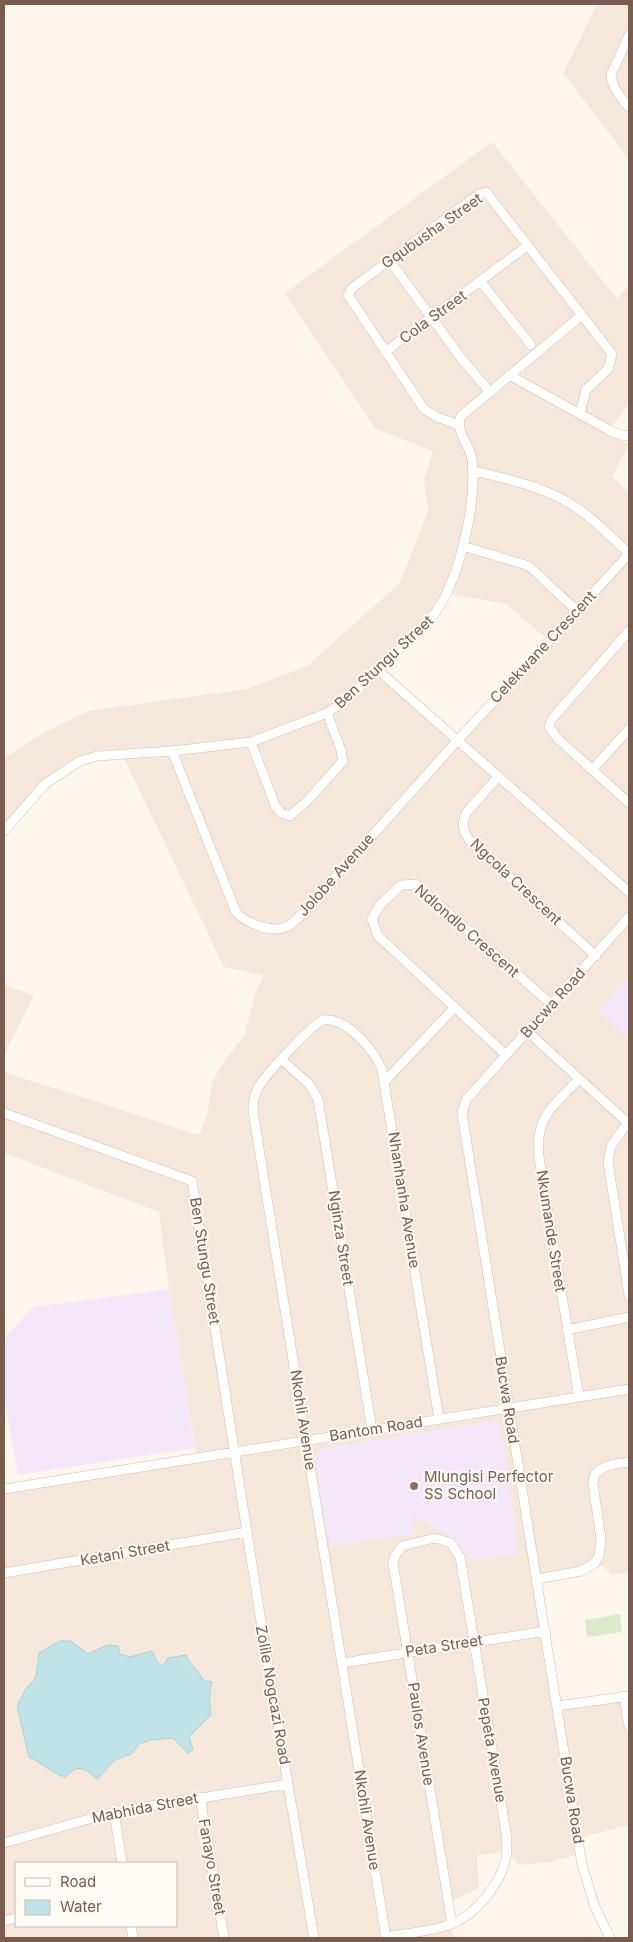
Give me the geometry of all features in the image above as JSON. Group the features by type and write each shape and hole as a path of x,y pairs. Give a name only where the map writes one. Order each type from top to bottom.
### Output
{"street":[{"path":"629,39 611,75 616,91 629,107"},
{"name":"Gqubusha Street","path":"459,425 437,417 424,409 348,295 349,290 479,194 486,192 606,344 612,359 608,369 586,390 580,414"},
{"name":"Cola Street","path":"385,352 527,246"},
{"path":"390,261 461,358 489,391"},
{"name":"Cola Street","path":"481,282 531,345"},
{"path":"459,425 459,419 464,412 582,315"},
{"path":"509,375 617,434 629,435"},
{"name":"Ben Stungu Street","path":"4,831 45,784 72,765 97,756 172,751 251,742 327,712 346,700 438,612 447,593 471,511 473,471 469,448 459,425"},
{"path":"473,471 515,481 562,499 580,509 629,554"},
{"path":"462,546 529,566 576,610"},
{"name":"Celekwane Crescent","path":"457,741 629,554"},
{"path":"629,631 552,719 550,729 557,738 629,803"},
{"path":"378,670 497,778 629,892"},
{"path":"251,742 275,805 281,813 290,816 309,799 343,761 341,750 327,712"},
{"path":"592,770 629,730"},
{"name":"Jolobe Avenue","path":"172,751 236,912 248,923 266,928 285,928 301,915 457,741"},
{"name":"Ngcola Crescent","path":"497,778 466,813 463,820 464,832 471,842 596,956"},
{"name":"Ndlondlo Crescent","path":"506,1054 385,943 374,930 374,913 401,885 416,884 552,1004"},
{"name":"Bucwa Road","path":"610,1938 585,1880 462,1113 466,1100 629,917"},
{"path":"385,1082 455,1007"},
{"name":"Nkohli Avenue","path":"385,1082 378,1061 370,1048 334,1020 323,1020 316,1024 256,1090 253,1111 386,1938"},
{"path":"528,1032 629,1122 611,1146 608,1162 629,1296"},
{"name":"Nginza Street","path":"282,1060 309,1084 318,1099 372,1430"},
{"name":"Nkumande Street","path":"579,1079 543,1119 537,1135 540,1164 579,1397"},
{"name":"Nhanhanha Avenue","path":"385,1082 439,1419"},
{"name":"Ben Stungu Street","path":"4,1113 192,1181 234,1451"},
{"path":"567,1330 629,1317"},
{"name":"Bantom Road","path":"4,1489 629,1389"},
{"name":"Zolile Nogcazi Road","path":"234,1451 314,1938"},
{"path":"538,1578 581,1571 595,1563 601,1548 593,1484 594,1477 603,1467 629,1462"},
{"name":"Ketani Street","path":"4,1574 247,1532"},
{"name":"Pepeta Avenue","path":"386,1938 452,1924 471,1911 490,1891 503,1868 507,1852 505,1827 460,1557 455,1547 448,1541 435,1538 402,1546"},
{"name":"Paulos Avenue","path":"402,1546 395,1556 393,1563 452,1924"},
{"name":"Peta Street","path":"342,1663 546,1630"},
{"path":"557,1706 627,1696 629,1726"},
{"name":"Mabhida Street","path":"4,1843 114,1812 288,1784"},
{"name":"Fanayo Street","path":"200,1797 224,1938"},
{"path":"114,1812 122,1862"}],"shaded area":[{"path":"597,4 629,4 629,159 563,73"},
{"path":"492,142 617,299 629,286 629,403 609,430 629,445 612,476 629,493 629,1572 612,1575 603,1566 538,1578 557,1705 629,1696 629,1825 578,1838 580,1854 550,1862 519,1865 507,1852 477,1855 479,1888 449,1902 453,1938 4,1938 4,1489 197,1457 169,1289 159,1212 4,1153 4,1072 199,1135 207,1115 212,1083 221,1066 244,1036 257,989 264,975 224,967 122,754 113,754 64,770 4,831 4,759 45,732 88,711 246,689 307,666 400,583 428,511 424,479 433,451 376,429 285,293","holes":["447,593 506,604 548,640 457,740 379,670 443,604"]},
{"path":"629,977 629,1040 599,1011"},
{"path":"4,985 34,995 4,1055"},
{"path":"169,1289 195,1448 18,1475 4,1396 4,1338 33,1307"},
{"name":"Mlungisi Perfector SS School","path":"493,1421 501,1428 519,1554 472,1560 445,1533 412,1515 414,1534 330,1546 315,1457 321,1449"}],"green space":[{"path":"620,1614 622,1632 587,1637 585,1620"}],"water":[{"path":"60,1641 71,1641 88,1654 108,1645 118,1646 120,1654 130,1657 152,1651 158,1663 163,1666 168,1658 186,1655 204,1681 212,1682 210,1690 211,1715 189,1737 193,1750 188,1753 173,1738 150,1740 139,1744 131,1754 115,1760 97,1779 86,1770 76,1768 65,1777 29,1757 17,1706 26,1689 36,1677 39,1653"}],"place":[{"name":"Mlungisi Perfector SS School","path":"414,1486"}]}
